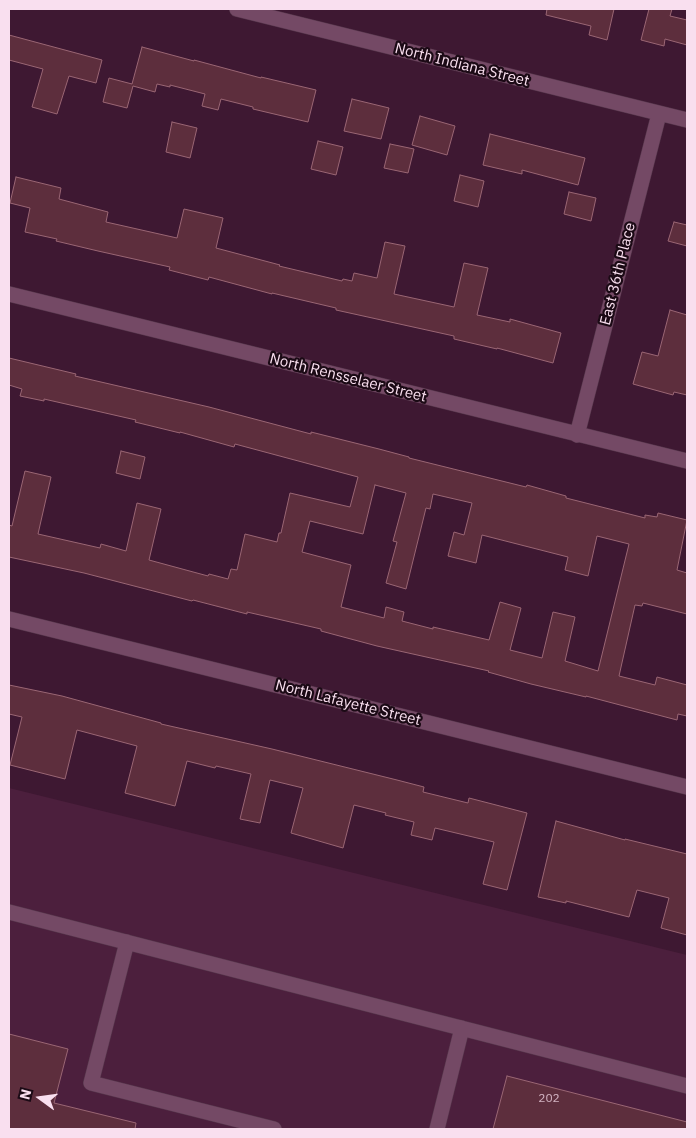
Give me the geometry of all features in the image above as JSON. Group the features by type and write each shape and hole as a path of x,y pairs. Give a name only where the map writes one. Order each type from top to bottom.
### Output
{"street":[{"name":"North Indiana Street","path":"237,9 687,120"},
{"name":"East 36th Place","path":"577,435 659,114"},
{"name":"North Rensselaer Street","path":"9,294 687,461"},
{"name":"North Lafayette Street","path":"9,619 687,787"},
{"path":"9,912 687,1086"},
{"path":"127,942 91,1082 274,1129"},
{"path":"437,1129 462,1028"}],"shaded area":[{"path":"9,788 687,955 687,1129 9,1129"}],"building":[{"path":"547,9 614,9 607,40 589,35 591,26 546,15"},
{"path":"649,9 672,9 670,16 687,20 687,45 665,39 664,46 641,40"},
{"path":"9,35 102,60 96,83 69,76 57,114 32,107 43,69 9,60"},
{"path":"142,47 261,78 316,90 308,122 221,99 218,110 202,106 205,94 170,85 170,87 157,84 155,92 133,86 127,108 103,102 109,78 132,84"},
{"path":"352,99 389,108 381,139 344,131"},
{"path":"420,116 455,126 447,155 412,145"},
{"path":"172,122 197,128 190,158 166,152"},
{"path":"490,134 585,158 578,185 522,170 522,174 483,165"},
{"path":"318,141 343,147 336,175 311,169"},
{"path":"390,144 414,149 408,173 384,168"},
{"path":"460,175 484,181 478,207 454,201"},
{"path":"16,177 61,188 59,199 108,212 106,222 177,238 184,209 223,218 216,248 342,281 343,279 352,281 354,273 377,278 385,242 405,246 394,294 454,307 464,263 488,268 477,315 510,322 510,319 561,333 553,363 454,339 454,336 336,310 336,308 272,294 209,277 208,280 169,270 170,267 25,232 30,208 10,203"},
{"path":"569,192 596,198 591,221 564,214"},
{"path":"674,222 687,225 687,246 668,241"},
{"path":"670,310 687,315 687,395 674,392 673,395 633,384 642,352 658,356"},
{"path":"9,358 526,487 527,485 566,496 566,498 645,518 645,515 657,517 658,513 687,520 677,570 687,573 687,614 643,603 642,606 635,605 619,676 655,685 657,677 687,685 687,716 678,714 677,720 586,696 531,684 489,671 377,646 321,631 321,629 247,612 247,614 84,573 9,557 9,525 12,526 25,471 51,477 38,534 100,548 101,544 126,551 137,503 161,509 149,560 208,576 209,574 228,579 231,569 237,570 245,534 277,542 279,533 281,533 290,493 350,507 358,477 235,444 234,447 135,422 136,420 44,399 44,401 20,396 22,389 9,385","holes":["375,485 406,493 393,541 397,542 386,583 406,589 426,508 430,509 433,494 472,503 464,535 454,532 448,556 476,563 482,535 568,557 565,570 588,576 597,536 629,544 598,671 565,661 575,617 553,612 542,658 510,650 521,608 500,602 489,640 402,621 404,612 386,607 384,618 341,607 351,565 302,552 310,521 363,534"]},
{"path":"121,451 145,457 140,479 116,473"},
{"path":"9,685 62,696 161,724 397,780 424,787 423,792 468,803 469,798 527,813 507,890 483,884 494,842 435,828 432,840 411,835 414,822 385,815 386,813 354,805 343,848 291,833 303,788 270,780 260,823 240,819 251,774 187,761 175,806 125,793 137,746 77,730 65,779 10,765 22,717 9,714"},
{"path":"556,821 625,840 687,854 687,935 661,928 669,898 637,890 629,917 566,901 566,903 538,897"},
{"path":"9,1034 68,1049 54,1103 136,1123 135,1129 9,1129"},
{"path":"507,1076 687,1122 687,1129 493,1129"}]}
